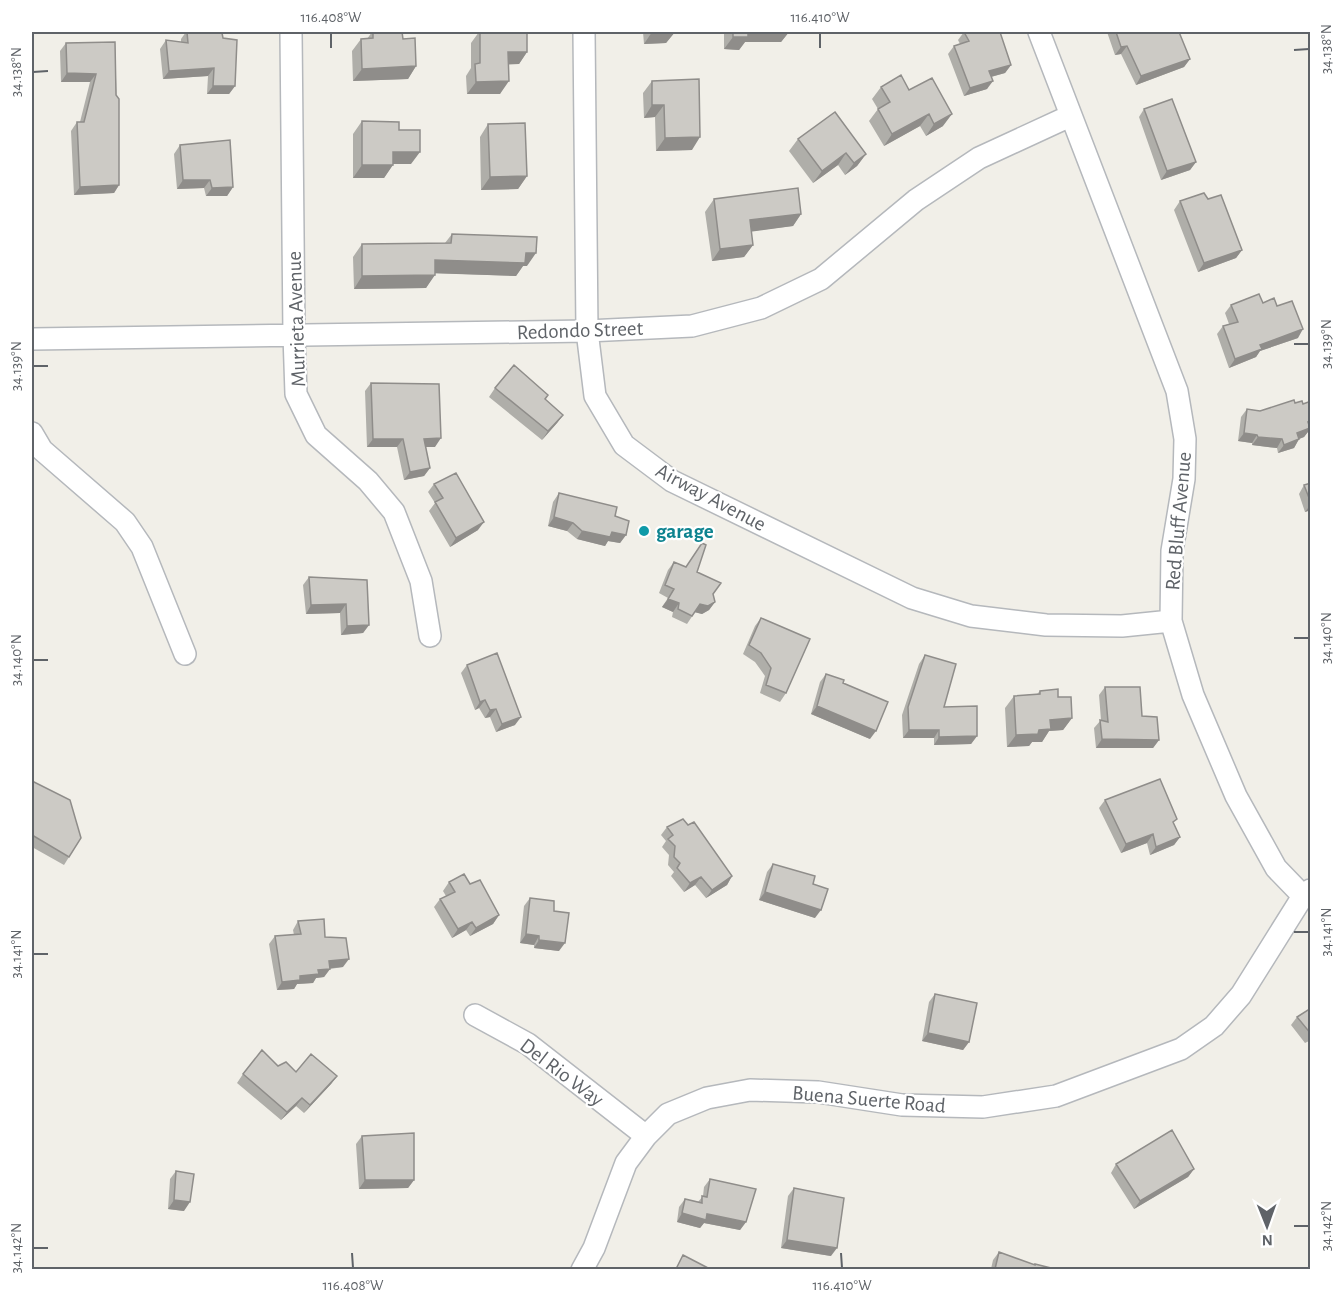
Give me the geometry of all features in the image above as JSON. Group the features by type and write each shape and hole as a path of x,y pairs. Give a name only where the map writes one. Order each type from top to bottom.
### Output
{"street":[{"name":"Murrieta Avenue","path":"291,32 296,394 316,435 368,481 394,512 421,581 430,636"},
{"name":"Airway Avenue","path":"584,32 587,331 595,396 624,445 672,481 912,598 971,616 1046,625 1122,626 1171,621"},
{"name":"Red Bluff Avenue","path":"1039,32 1177,391 1185,439 1184,479 1172,551 1171,621 1193,695 1236,796 1276,868 1307,893"},
{"name":"Redondo Street","path":"32,339 587,331 692,326 761,308 821,279 915,200 979,158 1070,116"},
{"path":"32,433 42,450 124,522 142,547 185,654"},
{"name":"Buena Suerte Road","path":"582,1269 594,1248 626,1163 646,1136 668,1114 707,1098 750,1090 818,1092 902,1105 972,1107 1056,1096 1180,1048 1214,1026 1241,995 1307,893"},
{"name":"Del Rio Way","path":"475,1015 528,1044 646,1136"}],"building":[{"path":"187,32 222,33 223,38 237,40 235,86 213,86 214,68 169,71 166,40 188,43"},
{"path":"373,32 402,32 403,39 415,38 416,66 362,69 361,39 373,38"},
{"path":"480,32 527,32 527,52 508,52 509,81 476,82 475,64 480,63"},
{"path":"733,32 748,32 748,37 733,37"},
{"path":"964,32 1000,32 1011,65 989,71 993,81 970,88 954,46 969,41"},
{"path":"1116,32 1179,32 1190,59 1141,76 1127,46 1121,47"},
{"path":"115,42 116,95 119,99 119,185 80,187 77,122 84,122 96,74 67,73 66,43"},
{"path":"901,75 909,90 932,78 952,114 934,124 929,114 892,134 878,109 890,102 881,87"},
{"path":"699,79 700,137 665,138 664,105 652,105 652,81"},
{"path":"1172,99 1196,162 1167,171 1144,109"},
{"path":"835,112 866,154 854,163 846,153 822,171 798,139"},
{"path":"362,121 399,122 399,130 420,130 420,152 393,152 393,165 362,165"},
{"path":"525,123 527,176 490,177 488,124"},
{"path":"230,140 233,187 212,188 210,180 183,180 180,145"},
{"path":"798,188 801,214 750,220 753,245 720,249 714,199"},
{"path":"1204,193 1208,199 1221,195 1242,250 1204,263 1180,201"},
{"path":"452,234 537,237 536,253 526,253 525,263 435,260 435,275 362,276 362,244 451,243"},
{"path":"1259,294 1263,303 1274,298 1277,306 1292,301 1303,329 1260,345 1262,349 1235,359 1223,326 1238,322 1231,305"},
{"path":"514,365 548,395 545,399 563,415 548,431 495,388"},
{"path":"371,383 439,384 441,438 424,439 430,468 410,472 403,439 373,439"},
{"path":"1294,400 1295,403 1302,401 1303,404 1311,401 1311,422 1308,422 1310,428 1297,433 1299,439 1284,445 1282,439 1244,433 1247,409 1260,411"},
{"path":"456,473 484,522 456,538 435,502 443,498 434,484"},
{"path":"1311,483 1311,503 1304,485"},
{"path":"559,493 617,507 615,516 629,521 626,535 612,532 610,537 582,531 573,523 554,517"},
{"path":"702,543 706,545 697,572 721,583 713,594 715,602 708,606 700,604 692,616 678,609 679,603 668,599 674,589 665,585 674,562 686,567"},
{"path":"309,577 367,580 369,625 347,626 346,604 311,605"},
{"path":"761,618 810,639 786,693 766,685 771,668 761,653 749,645"},
{"path":"497,653 521,717 502,724 496,709 490,710 485,700 480,702 467,665"},
{"path":"925,655 956,664 944,707 977,706 977,736 939,737 939,730 909,730 908,707"},
{"path":"826,674 844,680 843,683 888,702 876,731 817,706"},
{"path":"1105,687 1140,687 1142,716 1157,717 1159,740 1102,739 1100,720 1108,722"},
{"path":"1058,689 1058,697 1071,697 1072,718 1050,720 1051,729 1039,730 1038,734 1016,735 1014,696 1040,694 1040,691"},
{"path":"1160,779 1177,819 1173,822 1180,837 1156,847 1153,834 1126,844 1105,800"},
{"path":"32,781 70,800 81,838 69,857 32,835"},
{"path":"683,819 688,825 694,822 732,876 712,890 701,877 690,883 677,868 680,863 674,857 675,846 668,839 673,835 667,827"},
{"path":"773,864 815,876 813,884 828,889 821,910 765,892"},
{"path":"464,874 470,884 480,880 499,915 476,928 472,922 458,929 440,899 455,892 449,882"},
{"path":"530,898 554,901 554,911 569,913 565,943 539,940 539,936 526,934"},
{"path":"324,919 325,937 346,938 349,959 329,961 330,969 318,970 319,974 300,976 300,980 282,982 275,936 301,934 298,921"},
{"path":"935,994 977,1003 969,1042 928,1033"},
{"path":"1311,1008 1311,1034 1297,1017"},
{"path":"262,1050 278,1066 286,1062 296,1072 311,1054 337,1076 310,1105 302,1098 287,1112 243,1074"},
{"path":"1172,1130 1194,1169 1140,1201 1116,1164"},
{"path":"414,1133 414,1180 365,1180 362,1136"},
{"path":"176,1171 194,1174 190,1202 174,1200"},
{"path":"710,1179 756,1189 746,1222 707,1214 706,1220 682,1213 685,1199 702,1203 702,1196 707,1197"},
{"path":"794,1188 844,1198 837,1248 787,1240"},
{"path":"999,1252 1035,1265 1055,1269 995,1269"},
{"path":"683,1255 710,1269 676,1269"}],"place":[{"name":"garage","path":"644,531"}]}
